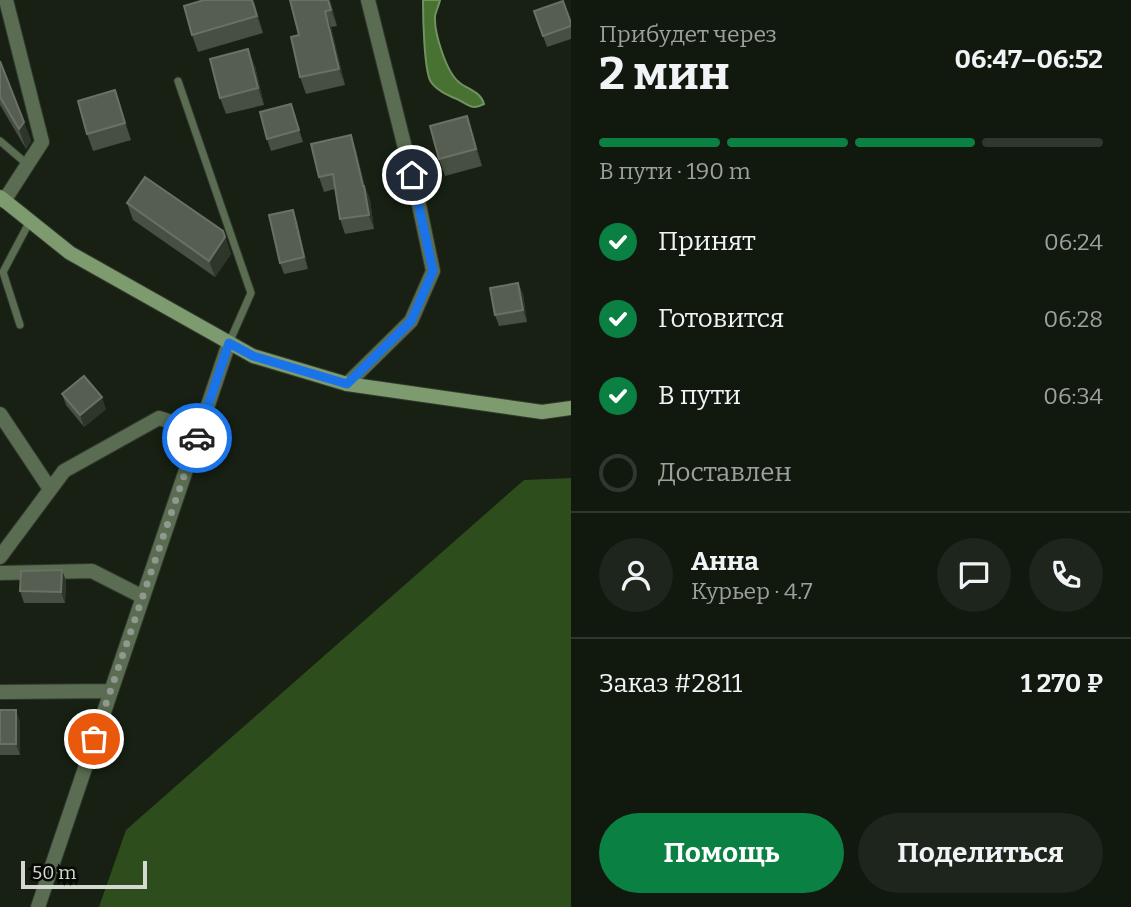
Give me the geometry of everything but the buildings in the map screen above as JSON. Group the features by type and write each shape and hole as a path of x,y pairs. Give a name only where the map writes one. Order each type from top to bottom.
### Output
{"main road":[{"path":"2,199 70,253 253,356 347,384 542,412 571,408"}],"street":[{"path":"2,199 42,142 6,0"},
{"path":"347,384 411,321 433,271 368,0"},
{"path":"38,907 229,343"},
{"path":"0,414 50,489"},
{"path":"0,557 64,471 159,418 199,431"},
{"path":"0,573 92,571 143,597"},
{"path":"0,692 111,691"}],"lane":[{"path":"178,81 251,293 229,343"},
{"path":"0,141 27,165"},
{"path":"20,324 3,272 30,221"}],"shaded area":[{"path":"423,0 440,0 435,23 446,62 455,78 477,94 484,104 477,107 469,105 440,91 431,82 425,56"},
{"path":"571,478 571,907 99,907 126,830 524,480"}],"way so far":[{"path":"94,739 197,438"}],"route":[{"path":"197,438 229,343 253,356 347,384 411,321 433,271 412,175"}]}
